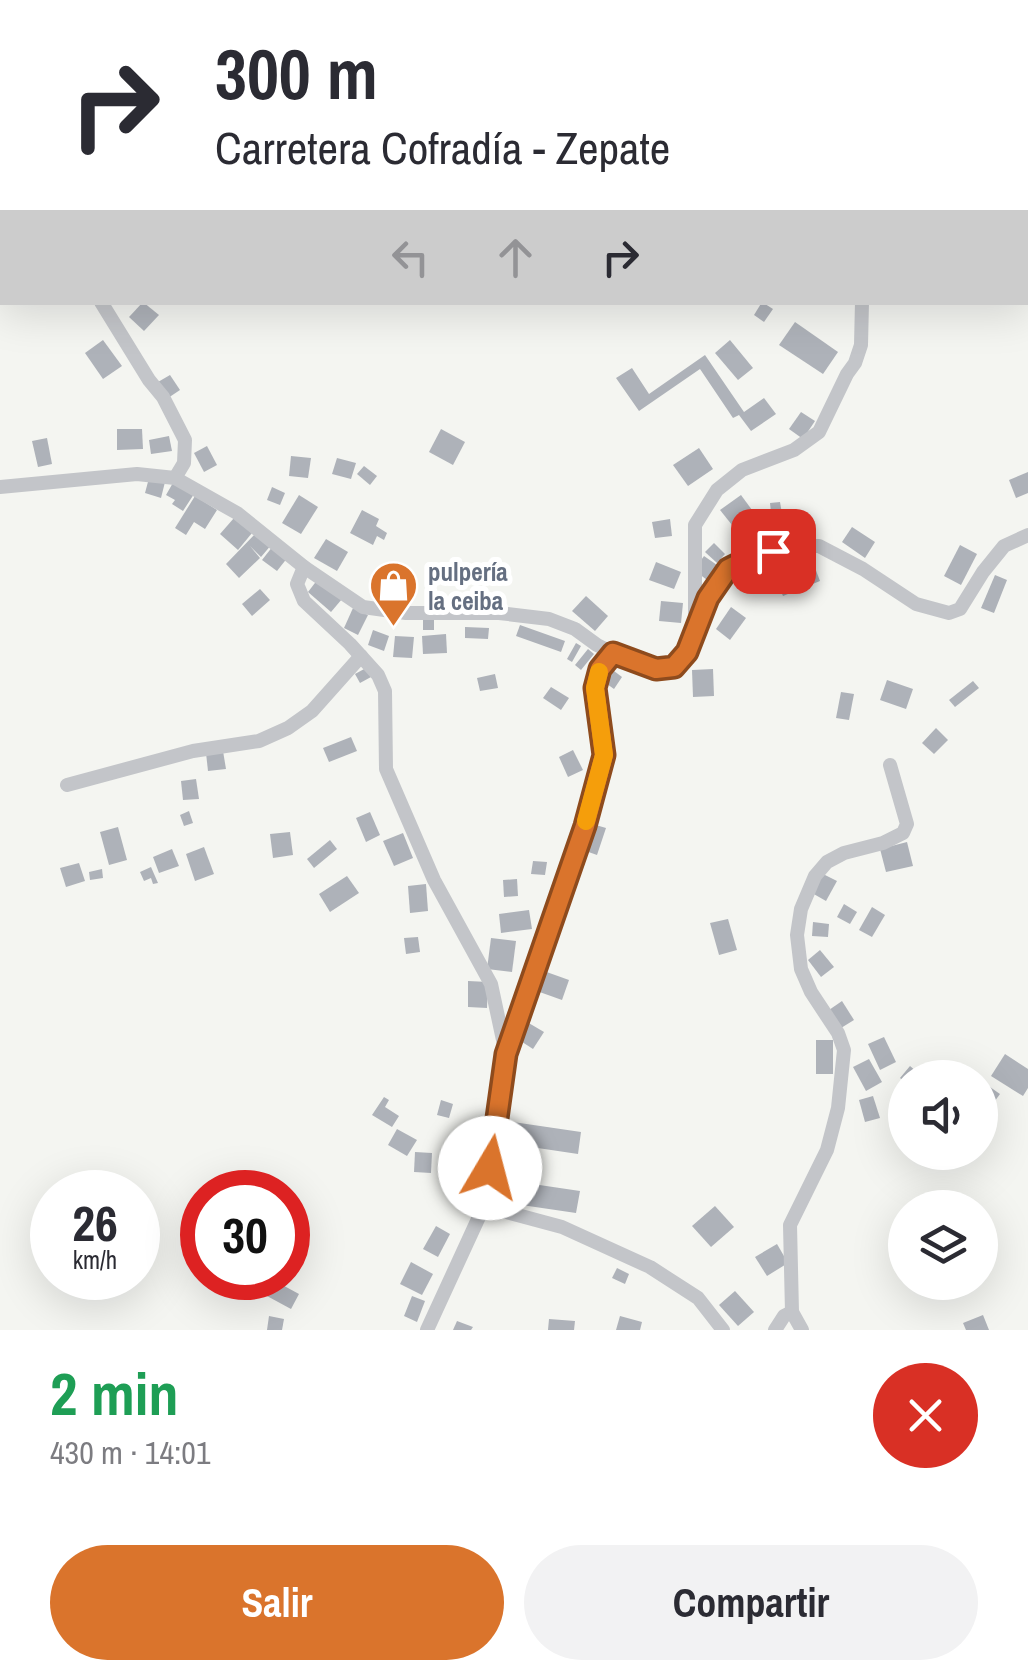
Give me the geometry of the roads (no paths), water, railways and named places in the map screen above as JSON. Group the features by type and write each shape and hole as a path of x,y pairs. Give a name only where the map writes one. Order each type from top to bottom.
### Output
{"street":[{"path":"103,305 186,440 184,463 175,478"},
{"path":"695,630 695,525 717,490 742,470 794,450 819,432 856,363 862,305"},
{"path":"0,487 137,474 175,478 238,512 304,567 364,607 406,613 549,619 575,629 597,646 656,669 674,667 687,652 708,598 728,569 754,556 793,546 819,546 916,604 949,613 960,609 1004,546 1028,534"},
{"path":"304,567 298,584 304,601 378,674 385,692 386,769 434,880 491,984 506,1054"},
{"path":"427,1330 484,1206 506,1054 585,826 604,755 596,676 613,653"},
{"path":"67,785 194,751 259,741 312,711 361,656"},
{"path":"802,1330 792,1312 790,1225 828,1150 838,1108 844,1050 801,968 797,935 801,909 815,876 827,862 903,832 907,824 890,765"},
{"path":"484,1206 562,1227 650,1266 698,1298 723,1330"},
{"path":"774,1330 792,1312"}],"place":[{"name":"pulpería la ceiba","path":"393,628"}]}
